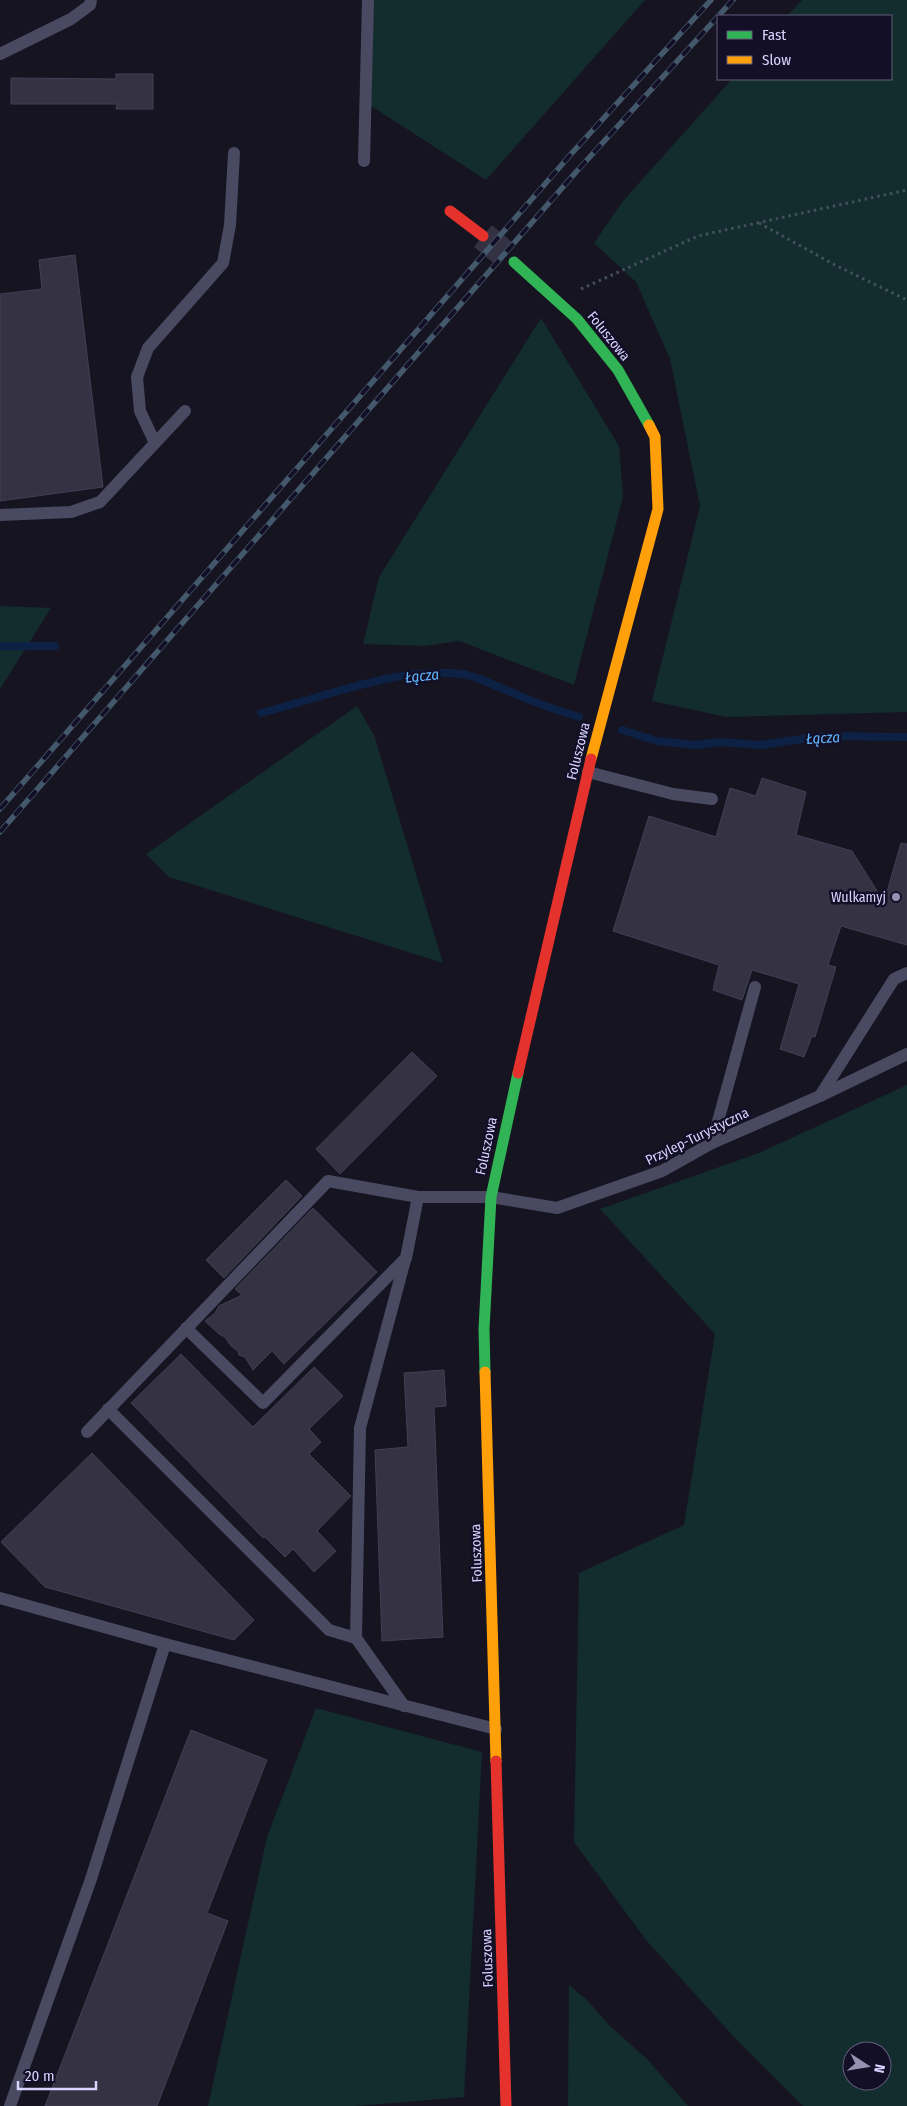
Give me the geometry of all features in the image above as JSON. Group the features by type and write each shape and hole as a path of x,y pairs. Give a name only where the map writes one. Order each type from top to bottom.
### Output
{"street":[{"path":"450,211 483,236"},
{"name":"Foluszowa","path":"506,2106 484,1329 491,1197 507,1119 588,772 658,509 655,438 618,370 577,319 514,262"}],"lane":[{"path":"0,54 71,19 90,5 91,0"},
{"path":"364,161 368,0"},
{"path":"155,443 140,411 137,377 148,348 223,263 230,225 234,153"},
{"path":"0,515 71,512 100,502 184,411"},
{"path":"588,772 673,794 712,799"},
{"path":"820,1096 894,980 907,973"},
{"path":"712,1143 755,987"},
{"name":"Przylep-Turystyczna","path":"186,1328 328,1181 418,1197 491,1197 557,1208 662,1171 712,1143 820,1096 907,1054"},
{"path":"404,1706 356,1638 360,1428 406,1258 418,1197"},
{"path":"87,1432 186,1328 263,1403 406,1258"},
{"path":"108,1410 329,1630 356,1638"},
{"path":"0,1598 165,1644 496,1729"},
{"path":"10,2106 91,1879 165,1644"}],"path":[{"path":"556,300 698,236 907,190"},
{"path":"759,222 835,265 907,300"}],"green space":[{"path":"371,0 645,0 486,180 368,104"},
{"path":"802,0 907,0 907,712 726,717 652,701 700,506 670,359 636,282 594,243 623,201 731,80 892,80 892,15 788,15"},
{"path":"541,318 619,446 623,497 574,685 459,641 425,646 363,644 379,577"},
{"path":"0,606 51,608 0,689"},
{"path":"357,706 374,735 443,963 169,877 146,854"},
{"path":"907,1085 907,2106 803,2106 734,2037 646,1940 574,1842 579,1573 684,1525 715,1334 600,1209 759,1153"},
{"path":"316,1708 482,1752 464,2097 355,2106 208,2106 267,1837"},
{"path":"569,1985 587,2000 609,2025 648,2060 688,2106 568,2106"}],"building":[{"path":"116,74 153,74 153,109 116,109 117,104 11,104 11,78 116,79"},
{"path":"75,255 103,487 0,501 0,294 42,289 39,260"},
{"path":"762,778 806,792 796,835 852,851 884,902 901,843 907,844 907,945 841,926 828,965 836,967 815,1037 812,1036 804,1057 780,1049 799,984 752,970 742,1000 713,990 719,965 613,931 649,816 716,837 730,788 756,796"},
{"path":"412,1052 437,1076 340,1174 316,1149"},
{"path":"286,1180 302,1196 224,1278 206,1260"},
{"path":"313,1208 377,1272 284,1364 272,1351 253,1370 245,1357 239,1355 238,1351 231,1346 225,1337 205,1321 215,1313 219,1306 242,1295 235,1289"},
{"path":"181,1354 253,1427 314,1367 343,1396 309,1429 321,1442 309,1454 351,1496 317,1531 336,1551 314,1572 293,1549 285,1557 265,1537 263,1538 131,1403"},
{"path":"444,1370 446,1406 434,1407 443,1637 382,1641 375,1450 408,1447 404,1373"},
{"path":"92,1453 254,1620 234,1640 45,1587 1,1542"},
{"path":"191,1730 267,1760 207,1913 228,1921 157,2106 45,2106"}],"waterway":[{"name":"Łącza","path":"0,646 55,646"},
{"name":"Łącza","path":"261,713 386,679 437,673 461,674 473,677 534,702 579,717"},
{"name":"Łącza","path":"622,730 657,741 696,745 720,742 761,745 822,736 907,737"}],"tunnel":[{"path":"483,236 514,262"}],"railway":[{"path":"0,809 572,153 711,0"},
{"path":"719,15 733,0"},
{"path":"0,832 576,172 717,18"}],"traffic: fast":[{"path":"514,262 577,319 618,370 649,425"},
{"path":"485,1372 484,1329 491,1197 518,1073"}],"traffic: slow":[{"path":"591,759 658,509 655,437 649,425"},
{"path":"485,1372 496,1761"}],"traffic: jam":[{"path":"450,211 483,236"},
{"path":"518,1073 591,759"},
{"path":"496,1761 506,2106"}],"place":[{"name":"Wulkamyj","path":"896,897"}]}
